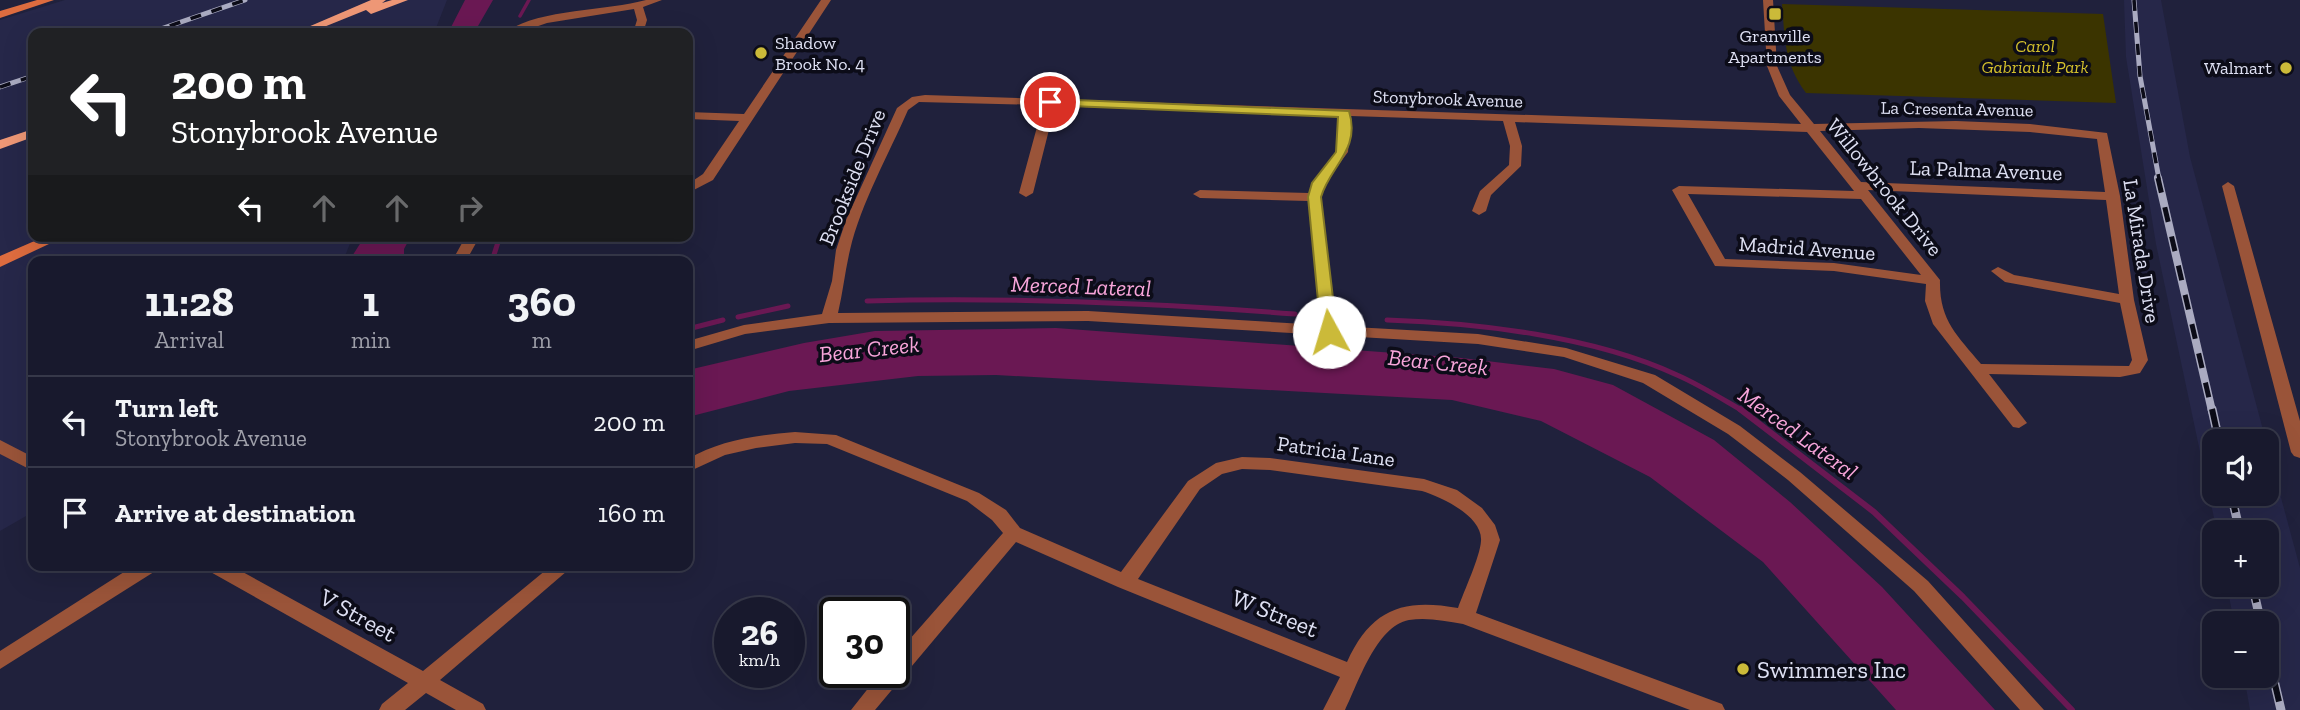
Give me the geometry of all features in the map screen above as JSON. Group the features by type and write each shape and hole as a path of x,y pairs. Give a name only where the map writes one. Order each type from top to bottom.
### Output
{"main road":[{"path":"313,28 381,0"},
{"path":"324,24 403,0"},
{"path":"0,145 28,135"}],"street":[{"path":"0,15 49,0"},
{"path":"525,28 551,19 637,6 657,0"},
{"path":"693,187 708,177 826,0"},
{"name":"Willowbrook Drive","path":"1768,0 1772,66 1785,96 1933,280 1932,301 1936,315 2019,423"},
{"path":"637,6 642,14 640,28"},
{"name":"Stonybrook Avenue","path":"916,99 1810,128"},
{"name":"Brookside Drive","path":"830,318 843,250 853,220 903,108 916,99"},
{"path":"1026,193 1050,102"},
{"path":"1329,332 1314,197 1319,183 1342,152 1345,113"},
{"path":"693,115 748,118"},
{"path":"1479,211 1485,194 1515,166 1516,146 1508,118"},
{"name":"La Cresenta Avenue","path":"1810,128 1868,124 2056,129 2103,136"},
{"name":"La Mirada Drive","path":"1976,369 2120,372 2134,370 2140,360 2127,300 2103,136"},
{"path":"2228,186 2300,452"},
{"name":"La Palma Avenue","path":"1720,263 1679,190 2113,195"},
{"path":"1200,194 1314,197"},
{"path":"0,262 45,242"},
{"name":"Madrid Avenue","path":"1720,263 1834,267 1933,280"},
{"path":"1998,271 2010,279 2127,300"},
{"path":"693,345 744,330 830,318 1088,316 1478,339 1532,346 1566,354 1649,379 1734,430 1841,514 1922,586 2033,710"},
{"name":"W Street","path":"693,463 718,450 808,437 830,439 973,497 999,515 1013,533 1125,582 1353,673"},
{"path":"0,446 28,462"},
{"name":"Patricia Lane","path":"1125,582 1194,485 1216,469 1242,463 1270,464 1424,485 1451,494 1476,513 1486,525 1491,540 1465,617"},
{"path":"910,653 1013,533"},
{"path":"0,661 141,571"},
{"name":"V Street","path":"225,571 475,710"},
{"path":"390,710 558,571"},
{"path":"1334,710 1366,643 1389,619 1410,611 1434,610 1465,617 1714,710"},
{"path":"862,710 881,688"}],"shaded area":[{"path":"65,0 447,0 436,28 28,28 28,242 351,242 345,256 28,256 28,515 0,531 0,20"},
{"path":"2124,0 2161,0 2190,157 2263,429 2202,429 2202,461 2156,244 2126,57"},
{"path":"2279,490 2300,568 2300,710 2250,710 2246,688 2279,688 2279,611 2232,611 2229,597 2279,597 2279,520 2214,520 2211,506 2279,506"}],"green space":[{"name":"Carol Gabriault Park","path":"1782,4 2103,14 2116,103 1806,93 1793,72 1790,61"}],"water":[{"path":"465,0 493,0 477,28 451,28"},
{"path":"361,242 408,242 404,256 352,256"},
{"name":"Bear Creek","path":"1056,328 1462,358 1554,369 1613,385 1714,440 1790,502 1882,587 1995,710 1896,710 1763,562 1650,477 1541,421 1452,400 996,375 918,376 789,391 693,416 693,369 804,343 875,331"}],"waterway":[{"name":"Merced Lateral","path":"520,16 529,0"},
{"name":"Merced Lateral","path":"494,256 498,242"},
{"name":"Merced Lateral","path":"867,301 1081,302 1295,314"},
{"name":"Merced Lateral","path":"738,317 788,306"},
{"name":"Merced Lateral","path":"693,328 723,320"},
{"name":"Merced Lateral","path":"1387,320 1497,328 1609,350 1677,375 1742,410"},
{"name":"Merced Lateral","path":"1742,410 1874,512 1963,597 2072,710"}],"railway":[{"path":"164,28 245,0"},
{"path":"2134,0 2140,76 2159,179"},
{"path":"0,87 28,78"},
{"path":"2158,178 2212,411"},
{"path":"2212,409 2216,429"},
{"path":"2234,506 2237,520"},
{"path":"2255,597 2258,611"},
{"path":"2276,688 2281,710"}],"place":[{"name":"Granville Apartments","path":"1775,14"},
{"name":"Shadow Brook No. 4","path":"761,53"},
{"name":"Walmart","path":"2286,68"},
{"name":"Swimmers Inc","path":"1743,669"}],"route":[{"path":"1050,102 1345,113 1342,152 1324,174 1314,197 1329,332"}]}
